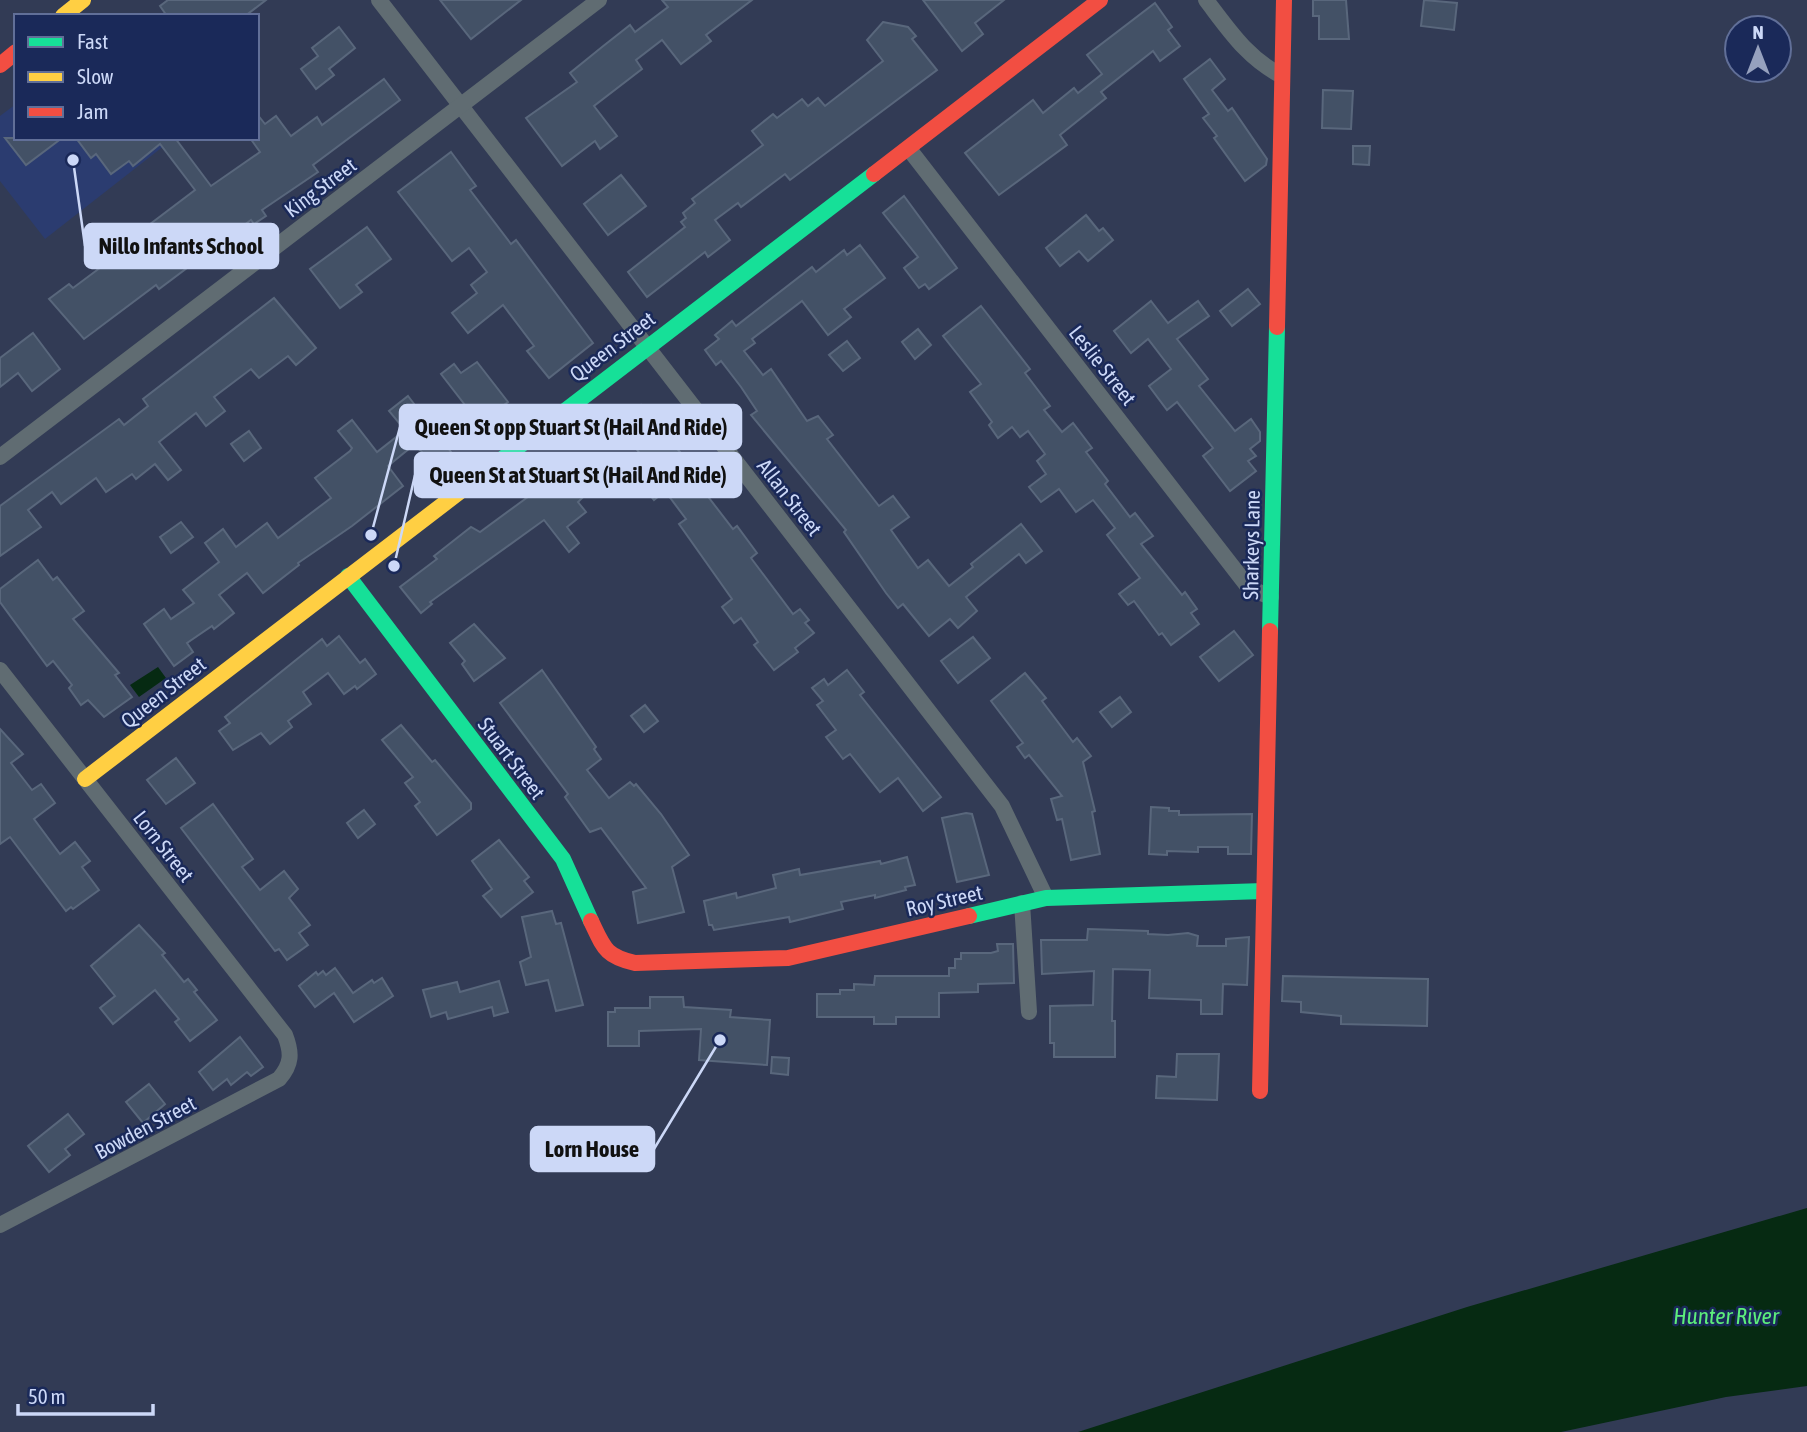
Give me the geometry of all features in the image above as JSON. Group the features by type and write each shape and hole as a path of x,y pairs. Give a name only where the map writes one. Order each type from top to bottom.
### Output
{"street":[{"path":"66,14 83,0"},
{"name":"Allan Street","path":"379,0 1002,806 1046,898"},
{"name":"King Street","path":"0,457 599,0"},
{"name":"Queen Street","path":"85,779 1100,0"},
{"path":"1206,0 1243,49 1258,64 1282,76"},
{"name":"Sharkeys Lane","path":"1260,1091 1284,0"},
{"path":"0,65 14,54"},
{"name":"Leslie Street","path":"909,149 1249,588 1270,597"},
{"name":"Stuart Street","path":"348,576 563,859 604,948 614,958 635,962"},
{"name":"Lorn Street","path":"0,670 285,1035 291,1049"},
{"name":"Roy Street","path":"635,962 788,958 1046,898 1264,891"},
{"path":"1022,903 1029,1012"},
{"name":"Bowden Street","path":"0,1226 279,1079 290,1067 291,1049"}],"shaded area":[{"path":"14,106 14,140 171,140 45,239 0,181 0,116"}],"water":[{"path":"158,667 166,678 139,697 130,685"},
{"name":"Hunter River","path":"1807,1208 1807,1386 1726,1397 1561,1432 1078,1432 1467,1307"}],"building":[{"path":"168,0 266,0 248,14 166,14 160,6"},
{"path":"440,0 521,0 471,39"},
{"path":"662,0 752,0 706,35 711,41 681,64 662,40 636,60 642,69 594,106 617,136 600,149 595,141 562,166 526,118 577,82 570,73 630,25 635,32 668,7"},
{"path":"923,0 1004,0 975,23 983,34 962,51"},
{"path":"1313,0 1346,0 1349,39 1319,39 1319,16 1313,16"},
{"path":"1424,0 1457,3 1454,30 1421,26"},
{"path":"1155,3 1172,27 1168,30 1180,46 1160,61 1153,51 1101,92 1106,98 1060,135 1067,145 999,195 965,153 1033,100 1043,113 1074,88 1078,93 1102,74 1087,55"},
{"path":"883,22 908,27 916,36 912,39 937,70 790,180 785,174 741,207 738,203 715,220 730,240 708,257 705,252 647,297 628,272 685,227 681,222 686,218 683,213 695,203 692,199 763,145 752,131 773,114 777,118 802,99 808,106 818,98 825,106 883,61 867,40"},
{"path":"339,27 355,48 329,69 334,75 316,89 301,69 318,56 312,48"},
{"path":"1210,59 1225,79 1212,90 1228,111 1232,108 1267,159 1266,165 1245,181 1214,138 1217,136 1203,118 1209,114 1184,79"},
{"path":"384,79 400,100 313,165 318,172 262,210 266,216 254,224 251,220 159,289 156,285 84,339 49,299 69,284 73,288 136,241 133,237 195,190 160,144 133,166 129,161 111,174 96,154 91,158 78,140 176,140 211,186 260,152 251,140 259,140 259,116 265,124 276,116 291,136 317,117 322,125"},
{"path":"1323,90 1353,91 1351,129 1322,128"},
{"path":"5,138 59,140 26,165"},
{"path":"1353,146 1370,146 1369,165 1353,164"},
{"path":"451,152 476,186 470,190 511,244 516,240 593,343 549,378 527,351 534,346 503,305 468,333 452,313 477,293 471,285 487,272 469,248 452,261 398,192"},
{"path":"621,175 646,206 608,235 584,204"},
{"path":"904,196 957,268 929,289 925,284 919,288 904,268 918,257 883,213"},
{"path":"1086,215 1099,231 1103,228 1113,240 1088,261 1079,251 1060,266 1046,248"},
{"path":"367,227 391,259 356,285 362,292 340,308 310,269"},
{"path":"860,245 885,278 844,309 851,317 828,335 802,301 752,339 755,343 744,351 763,375 771,369 807,421 818,416 833,435 827,439 879,506 893,496 909,517 891,530 918,568 928,560 949,586 973,567 971,564 1021,524 1042,551 1026,563 1019,554 966,597 977,611 958,628 950,619 929,636 903,604 898,608 886,593 844,532 846,530 751,415 757,411 741,387 721,361 716,365 705,350 719,339 715,335 732,321 736,326 812,267 816,272 844,250 847,255"},
{"path":"1248,289 1260,304 1232,326 1220,311"},
{"path":"274,298 316,348 296,365 288,356 259,378 251,369 214,397 225,411 206,426 196,413 159,442 181,470 168,480 155,464 136,479 132,474 106,492 96,478 61,504 52,492 28,510 41,527 0,556 0,506 119,419 124,425 148,406 143,399"},
{"path":"1151,301 1168,323 1198,301 1209,316 1177,339 1208,379 1199,386 1235,431 1251,419 1260,432 1260,441 1250,449 1256,456 1248,461 1256,471 1230,491 1203,456 1213,448 1177,402 1167,410 1149,386 1171,369 1148,339 1131,353 1114,331"},
{"path":"981,306 1030,369 1025,373 1050,406 1044,410 1062,432 1073,423 1092,448 1086,452 1108,481 1105,484 1130,517 1135,513 1153,536 1141,544 1182,595 1185,592 1197,609 1191,613 1199,624 1171,645 1162,633 1159,635 1134,601 1128,605 1119,594 1140,578 1107,535 1115,528 1093,500 1076,512 1059,489 1041,502 1029,487 1046,474 1037,461 1045,454 1028,431 1020,437 1012,427 998,438 989,425 992,422 970,392 981,384 943,336"},
{"path":"918,329 931,345 915,359 902,342"},
{"path":"33,333 60,369 32,391 18,373 0,387 0,358"},
{"path":"847,341 860,358 843,371 829,355"},
{"path":"477,362 508,402 479,423 441,374 454,364 461,373"},
{"path":"408,396 451,452 433,466 415,444 388,466 403,486 298,563 299,565 263,593 247,573 219,595 234,613 214,629 212,626 187,643 193,652 174,666 144,624 164,609 171,619 194,603 183,590 219,562 205,543 223,529 236,547 267,523 278,538 331,498 315,478 352,448 338,431 352,420 377,452 405,430 389,411"},
{"path":"641,405 694,469 689,472 733,529 737,526 757,553 751,558 793,614 800,609 809,620 805,623 814,633 795,648 798,652 774,670 754,645 758,642 741,618 734,623 722,607 732,599 679,524 686,519 665,491 654,500 638,480 652,469 624,433 627,431 620,421"},
{"path":"249,431 261,448 244,461 231,444"},
{"path":"591,454 607,474 578,502 586,512 567,527 579,543 569,552 544,520 430,602 432,604 421,613 400,587 437,559 434,556 471,527 480,532 536,491 530,483 550,467 554,472 571,460 574,463 580,458 582,461"},
{"path":"181,522 193,537 171,553 160,537"},
{"path":"38,560 53,580 57,577 84,611 73,619 119,673 115,675 132,697 104,717 88,700 81,705 69,688 72,685 53,661 47,666 0,602 0,589"},
{"path":"474,624 505,658 474,681 462,664 465,661 450,643"},
{"path":"1234,631 1253,655 1219,681 1200,657"},
{"path":"339,636 360,663 365,659 376,674 357,689 355,686 344,694 328,673 303,692 311,704 288,721 292,727 270,744 261,733 233,750 219,731 230,723 225,717 322,639 327,646"},
{"path":"973,637 990,658 958,683 941,661"},
{"path":"542,670 596,747 594,749 601,759 587,770 609,798 630,782 634,786 636,784 689,855 672,867 684,912 638,923 633,892 646,888 601,828 590,832 565,797 568,794 500,703"},
{"path":"847,670 864,692 860,695 941,797 923,811 898,778 880,792 850,754 843,759 826,737 836,730 817,705 823,701 812,688 824,679 828,685"},
{"path":"1025,673 1046,698 1042,701 1073,742 1077,738 1091,756 1083,762 1095,811 1092,812 1100,854 1071,860 1062,819 1057,820 1051,799 1062,796 1029,755 1025,758 1017,747 1023,743 991,701"},
{"path":"1120,697 1131,712 1112,727 1100,712"},
{"path":"645,705 658,721 644,732 631,716"},
{"path":"401,725 471,803 471,809 437,835 415,806 420,802 405,783 413,777 382,740"},
{"path":"0,729 23,754 11,763 32,790 41,784 55,803 34,819 60,854 75,842 90,861 82,867 99,890 73,909 71,907 66,911 10,837 0,844"},
{"path":"176,758 195,783 166,804 147,780"},
{"path":"213,804 253,859 242,867 260,890 284,871 298,889 289,898 310,925 299,933 308,945 287,960 279,949 275,951 181,828"},
{"path":"1151,807 1169,808 1169,811 1179,811 1179,815 1252,814 1251,854 1228,854 1228,847 1198,847 1198,852 1167,851 1167,855 1149,854"},
{"path":"364,810 375,824 358,838 347,823"},
{"path":"972,814 989,875 957,882 942,818"},
{"path":"499,840 529,877 524,881 533,892 501,917 483,896 492,889 472,861"},
{"path":"907,857 915,885 905,887 906,890 875,898 875,895 841,902 843,909 790,922 789,917 714,930 712,925 709,925 704,901 736,893 737,898 776,888 773,875 799,869 800,875 880,861 881,864"},
{"path":"552,911 556,924 561,923 583,1005 556,1011 548,980 526,985 520,962 531,957 522,917"},
{"path":"139,925 165,953 162,955 184,982 188,979 197,990 194,992 217,1020 190,1041 175,1022 179,1019 155,990 113,1024 100,1008 115,996 91,966"},
{"path":"1088,929 1148,931 1148,934 1168,935 1188,933 1198,936 1197,946 1226,946 1226,939 1249,937 1247,985 1223,984 1222,1014 1201,1014 1201,1000 1149,998 1150,970 1113,969 1112,1021 1115,1021 1115,1057 1054,1057 1054,1043 1050,1043 1050,1006 1093,1005 1094,971 1042,974 1041,940 1087,940"},
{"path":"997,944 1013,944 1014,983 978,984 978,992 939,993 939,1017 896,1017 896,1024 874,1024 874,1017 817,1017 817,994 840,994 840,990 854,990 854,984 874,985 875,976 949,976 949,968 955,968 955,959 961,959 961,953 991,953 998,951"},
{"path":"335,968 353,993 372,980 374,983 382,978 393,996 354,1022 334,993 315,1007 299,986 316,972 318,975 323,971 326,975"},
{"path":"1283,976 1428,979 1427,1026 1341,1024 1341,1016 1301,1012 1301,1002 1282,1001"},
{"path":"499,981 508,1012 494,1016 492,1007 448,1019 446,1012 431,1017 423,990 457,982 460,992"},
{"path":"650,997 683,997 684,1007 731,1010 730,1017 770,1020 767,1065 699,1060 701,1029 639,1031 639,1046 608,1046 608,1012 615,1012 615,1008 650,1008"},
{"path":"240,1037 263,1067 251,1076 247,1072 231,1085 227,1079 213,1090 199,1072"},
{"path":"1177,1054 1219,1054 1217,1100 1156,1098 1157,1076 1176,1077"},
{"path":"772,1057 789,1058 788,1075 771,1073"},
{"path":"149,1084 165,1104 143,1123 126,1102"},
{"path":"68,1114 84,1134 65,1149 70,1155 49,1172 28,1146"}],"traffic: fast":[{"path":"475,480 874,174"},
{"path":"1270,631 1277,327"},
{"path":"348,576 563,859 591,921"},
{"path":"969,916 1046,898 1264,891"}],"traffic: slow":[{"path":"66,14 83,0"},
{"path":"85,779 475,480"}],"traffic: jam":[{"path":"874,174 1100,0"},
{"path":"1277,327 1284,0"},
{"path":"0,65 14,54"},
{"path":"1260,1091 1270,631"},
{"path":"591,921 611,954 635,963 788,958 969,916"}],"place":[{"name":"Nillo Infants School","path":"73,160"},
{"name":"Queen St opp Stuart St (Hail And Ride)","path":"371,535"},
{"name":"Queen St at Stuart St (Hail And Ride)","path":"394,566"},
{"name":"Lorn House","path":"720,1040"}]}
